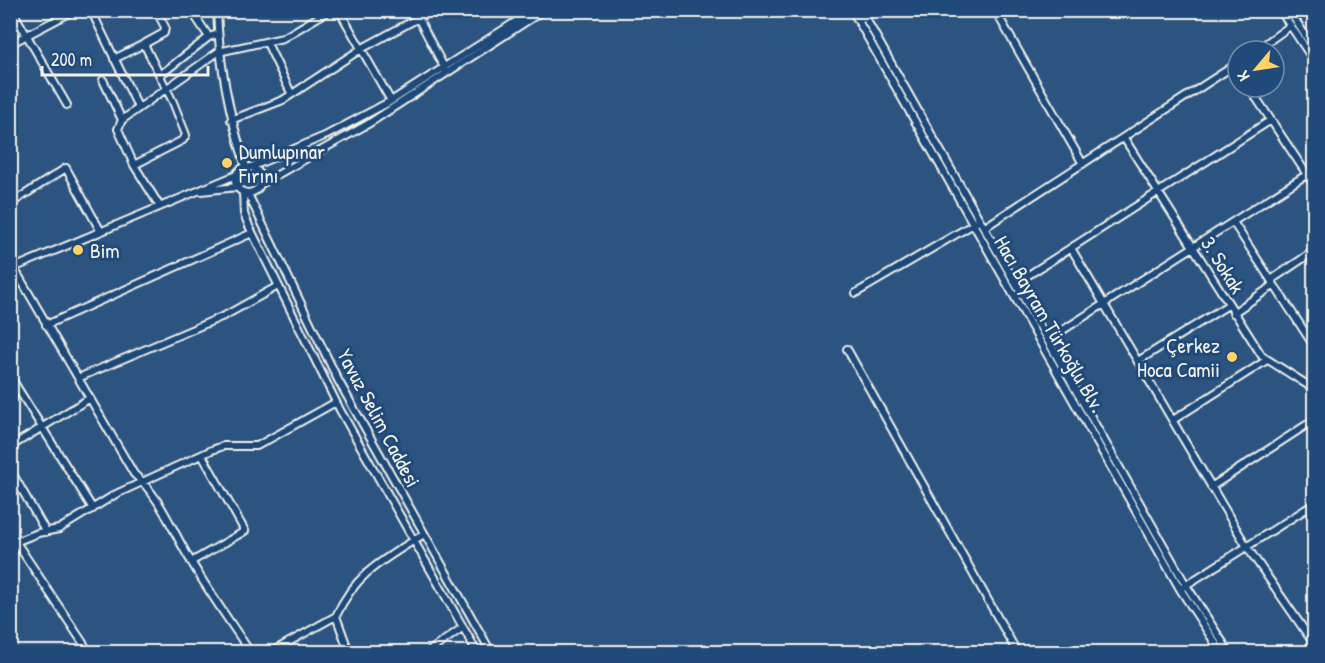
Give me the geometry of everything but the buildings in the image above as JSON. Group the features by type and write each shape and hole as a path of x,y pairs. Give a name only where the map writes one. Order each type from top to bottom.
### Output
{"street":[{"path":"12,10 67,105"},
{"path":"10,44 75,10"},
{"path":"91,10 138,107"},
{"path":"114,59 164,33 165,27 156,10"},
{"path":"216,10 218,52 231,120 248,167 258,172 261,184"},
{"path":"159,205 134,165 118,129 122,120 218,52 267,43 291,34 330,10"},
{"path":"339,10 391,101"},
{"path":"414,10 446,71"},
{"path":"231,120 267,107 361,49 433,10"},
{"path":"12,269 327,135 446,71 522,14 534,10"},
{"path":"197,192 237,187 245,193 256,191 261,184 349,135 544,10"},
{"name":"Hacı Bayram Türkoğlu Blv.","path":"852,10 1183,587 1229,652"},
{"path":"858,20 863,14 875,10"},
{"path":"995,10 1083,164"},
{"path":"1280,10 1314,62"},
{"path":"1289,10 1314,49"},
{"name":"Hacı Bayram Türkoğlu Blv.","path":"863,14 1048,339 1202,623 1221,652"},
{"path":"195,16 209,37"},
{"path":"1272,39 1290,26"},
{"path":"160,75 209,37 218,34"},
{"path":"267,43 291,93"},
{"path":"134,165 183,140 186,135 144,44"},
{"path":"985,227 1226,74"},
{"path":"102,80 122,120"},
{"path":"1257,99 1314,185"},
{"path":"1016,283 1271,120"},
{"name":"3. Sokak","path":"1124,138 1233,313 1266,360 1314,389"},
{"path":"10,204 66,168 100,230"},
{"path":"1048,339 1314,170"},
{"path":"236,175 237,187"},
{"name":"Yavuz Selim Caddesi","path":"245,193 244,214 252,233 336,402 412,542 477,652"},
{"name":"Yavuz Selim Caddesi","path":"245,193 338,380 491,652"},
{"path":"856,293 980,220"},
{"path":"1233,222 1314,346"},
{"path":"46,325 252,233"},
{"path":"1071,248 1247,547 1314,644 1303,652"},
{"path":"1233,313 1314,251"},
{"path":"10,261 12,269 134,474 143,482 170,520 191,562 250,652"},
{"path":"78,378 226,315 278,286"},
{"path":"1138,361 1228,305"},
{"path":"847,349 1017,652"},
{"path":"1173,420 1266,360"},
{"path":"10,376 93,509"},
{"path":"10,447 90,398"},
{"path":"89,652 13,543 59,529 143,482 223,446 257,446 336,402"},
{"path":"1211,487 1314,420"},
{"path":"191,562 245,531 202,455"},
{"path":"10,469 46,532"},
{"path":"1183,587 1314,504"},
{"path":"271,652 336,616 356,581 424,534"},
{"path":"336,616 349,652"},
{"path":"1202,623 1215,652"},
{"path":"428,652 462,628"}],"place":[{"name":"Dumlupınar Fırını","path":"227,163"},
{"name":"Bim","path":"78,250"},
{"name":"Çerkez Hoca Camii","path":"1232,357"}]}
